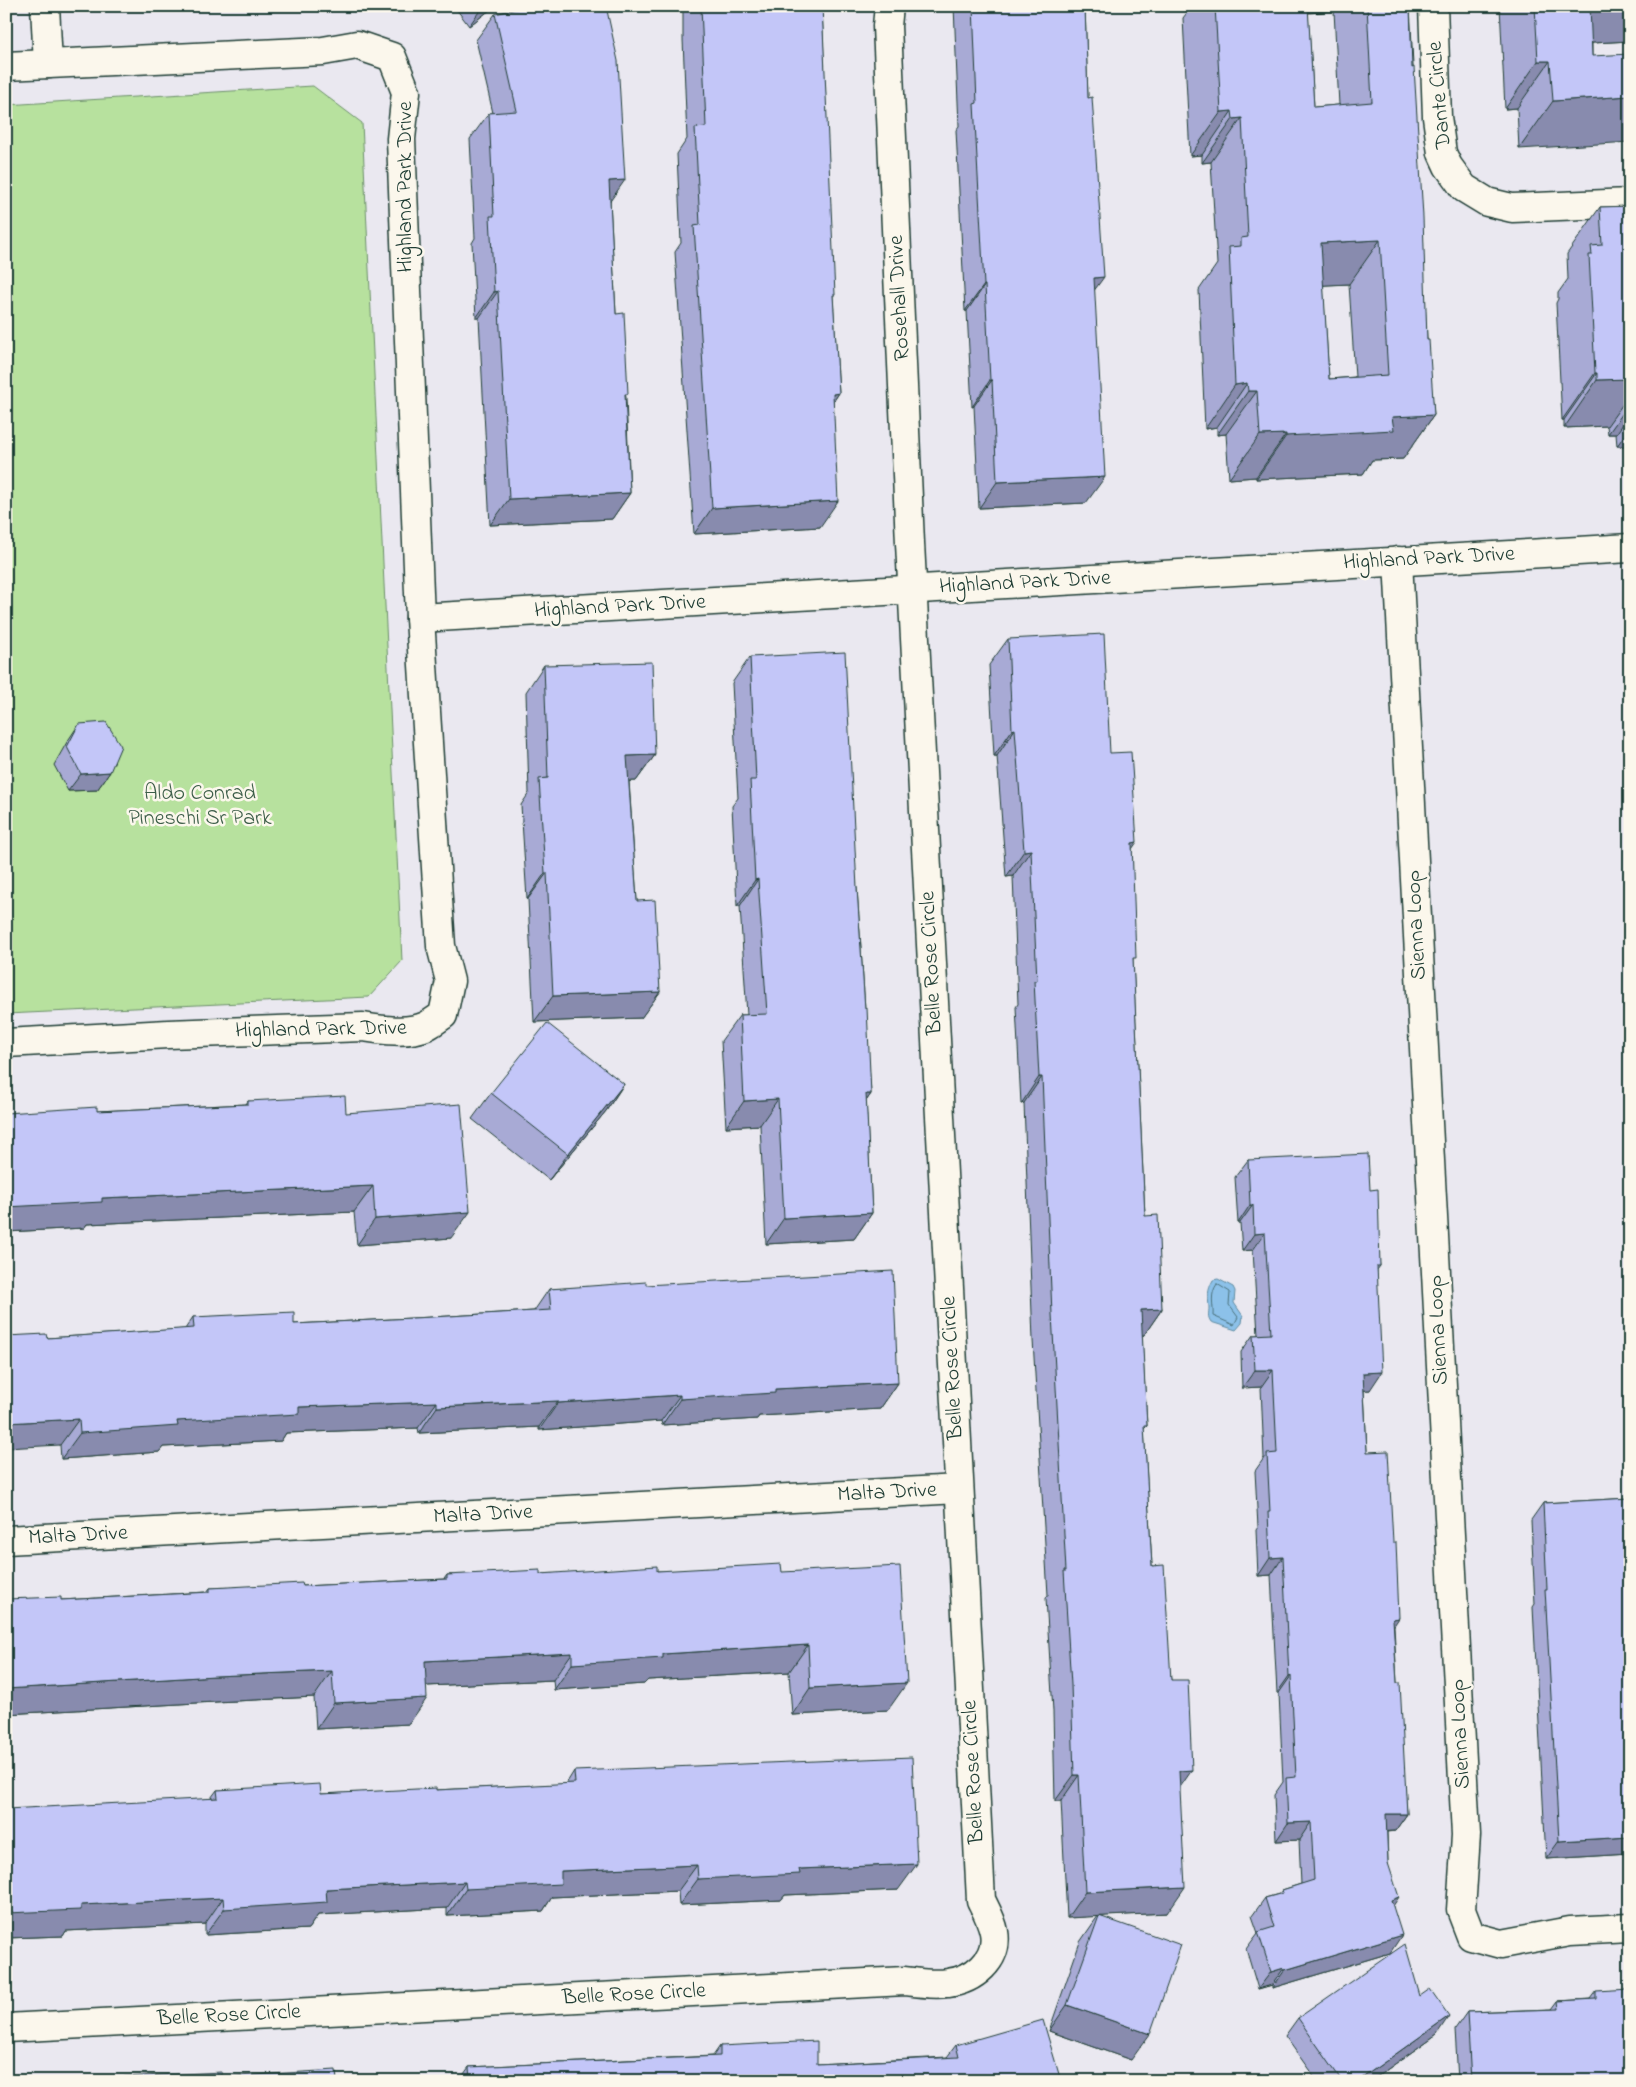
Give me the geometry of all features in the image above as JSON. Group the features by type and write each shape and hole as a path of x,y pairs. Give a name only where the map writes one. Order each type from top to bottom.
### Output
{"street":[{"path":"45,6 48,64"},
{"name":"Rosehall Drive","path":"889,6 887,26 913,590"},
{"name":"Dante Circle","path":"1433,6 1438,117 1442,153 1448,166 1464,188 1487,202 1512,208 1630,203"},
{"name":"Highland Park Drive","path":"6,66 324,52 357,44 392,57 406,92 401,139 420,618 441,946 450,981 442,1015 425,1027 406,1030 364,1027 178,1033 6,1043"},
{"name":"Highland Park Drive","path":"420,618 1630,548"},
{"name":"Sienna Loop","path":"1398,561 1466,1835 1461,1910 1471,1936 1502,1944 1570,1931 1630,1928"},
{"name":"Belle Rose Circle","path":"6,2028 905,1981 948,1983 965,1979 982,1968 993,1953 995,1933 981,1900 913,590"},
{"name":"Malta Drive","path":"6,1540 959,1489"}],"green space":[{"name":"Aldo Conrad Pineschi Sr Park","path":"313,86 362,123 402,961 369,997 6,1014 6,105"}],"water":[{"path":"1218,1279 1233,1287 1235,1291 1234,1303 1243,1316 1242,1323 1236,1330 1211,1322 1209,1318 1209,1290 1213,1280"}],"building":[{"path":"528,6 606,6 618,61 625,180 609,181 616,314 624,313 628,394 625,394 630,493 509,499 498,291 494,292 490,216 494,216 489,113 517,111 495,14"},
{"path":"701,6 822,6 835,295 833,295 839,393 833,394 838,501 712,508 694,226 700,225 695,128 706,127"},
{"path":"973,6 1085,6 1088,98 1092,97 1104,277 1094,278 1105,477 997,482 974,104 977,103"},
{"path":"1215,6 1308,6 1314,107 1372,102 1367,6 1410,6 1412,68 1414,67 1423,217 1427,340 1429,340 1434,415 1392,417 1394,430 1286,436 1286,434 1260,435 1257,391 1248,391 1247,383 1235,385 1229,247 1241,246 1241,238 1248,237 1242,118 1233,119 1232,111 1221,112","holes":["1380,240 1388,375 1329,379 1321,243"]},
{"path":"1535,6 1590,6 1592,56 1630,54 1630,96 1553,101 1550,61 1538,61"},
{"path":"1630,206 1630,379 1597,380 1597,373 1595,373 1589,255 1592,255 1591,246 1602,245 1600,207"},
{"path":"1104,634 1110,753 1131,752 1137,842 1132,843 1136,958 1133,958 1145,1216 1158,1215 1162,1309 1141,1310 1147,1426 1144,1426 1152,1566 1164,1565 1171,1680 1188,1680 1192,1770 1179,1771 1185,1887 1085,1892 1079,1775 1074,1775 1042,1077 1039,1077 1034,981 1037,981 1031,850 1024,851 1015,729 1012,730 1008,639"},
{"path":"845,652 857,888 865,1009 867,1008 871,1094 866,1094 872,1213 784,1218 778,1099 744,1101 740,1015 767,1014 758,879 755,880 750,780 756,780 750,657"},
{"path":"652,662 655,755 627,756 637,901 655,900 660,992 553,996 547,873 545,873 539,779 548,778 544,665"},
{"path":"106,722 121,746 110,772 81,774 67,747 79,724"},
{"path":"547,1023 624,1084 568,1154 491,1093"},
{"path":"345,1096 346,1113 461,1104 470,1212 375,1219 373,1186 102,1198 102,1202 6,1207 6,1113 97,1107 97,1111 248,1104 248,1101"},
{"path":"1368,1154 1370,1190 1378,1189 1380,1266 1377,1266 1382,1372 1363,1373 1367,1452 1388,1451 1393,1542 1396,1542 1399,1618 1393,1619 1397,1683 1400,1683 1407,1814 1386,1814 1388,1863 1399,1897 1391,1900 1402,1935 1285,1970 1284,1968 1271,1972 1258,1932 1274,1927 1265,1898 1283,1893 1282,1890 1314,1880 1311,1822 1288,1823 1286,1778 1296,1777 1291,1676 1289,1676 1283,1557 1270,1558 1268,1512 1270,1512 1267,1454 1277,1453 1273,1370 1255,1370 1253,1335 1271,1334 1265,1233 1254,1234 1253,1205 1250,1205 1248,1160"},
{"path":"893,1271 898,1383 775,1389 775,1393 680,1399 680,1395 558,1403 558,1401 437,1407 437,1402 299,1407 299,1414 177,1421 178,1426 80,1433 79,1419 6,1423 6,1336 46,1334 47,1338 194,1328 193,1317 294,1312 294,1324 551,1310 549,1289 646,1282 646,1285"},
{"path":"1630,1498 1630,1837 1559,1841 1545,1589 1547,1589 1543,1503"},
{"path":"781,1564 782,1572 900,1566 907,1683 810,1688 808,1645 663,1654 663,1658 572,1664 572,1653 425,1661 427,1698 334,1703 332,1671 6,1689 6,1599 61,1597 61,1600 210,1592 210,1588 302,1583 303,1586 447,1579 447,1575 540,1570 540,1574 657,1566 657,1571"},
{"path":"912,1757 917,1864 799,1869 800,1874 698,1879 697,1865 561,1871 561,1884 466,1889 465,1882 326,1889 327,1902 224,1909 223,1898 81,1905 81,1910 6,1913 6,1809 218,1798 217,1790 320,1784 321,1794 436,1788 436,1790 575,1783 574,1771"},
{"path":"1099,1916 1181,1945 1150,2034 1067,2005"},
{"path":"1405,1944 1420,1996 1430,1989 1449,2016 1358,2081 1342,2081 1298,2018"},
{"path":"1630,1989 1630,2081 1471,2081 1467,2012 1559,2009 1558,2001 1596,1999 1596,1991"},
{"path":"1043,2020 1061,2081 470,2081 469,2067 720,2056 720,2046 817,2041 817,2064 959,2057 956,2045"},
{"path":"336,2070 337,2081 124,2081 124,2077 222,2072 222,2077"}]}
